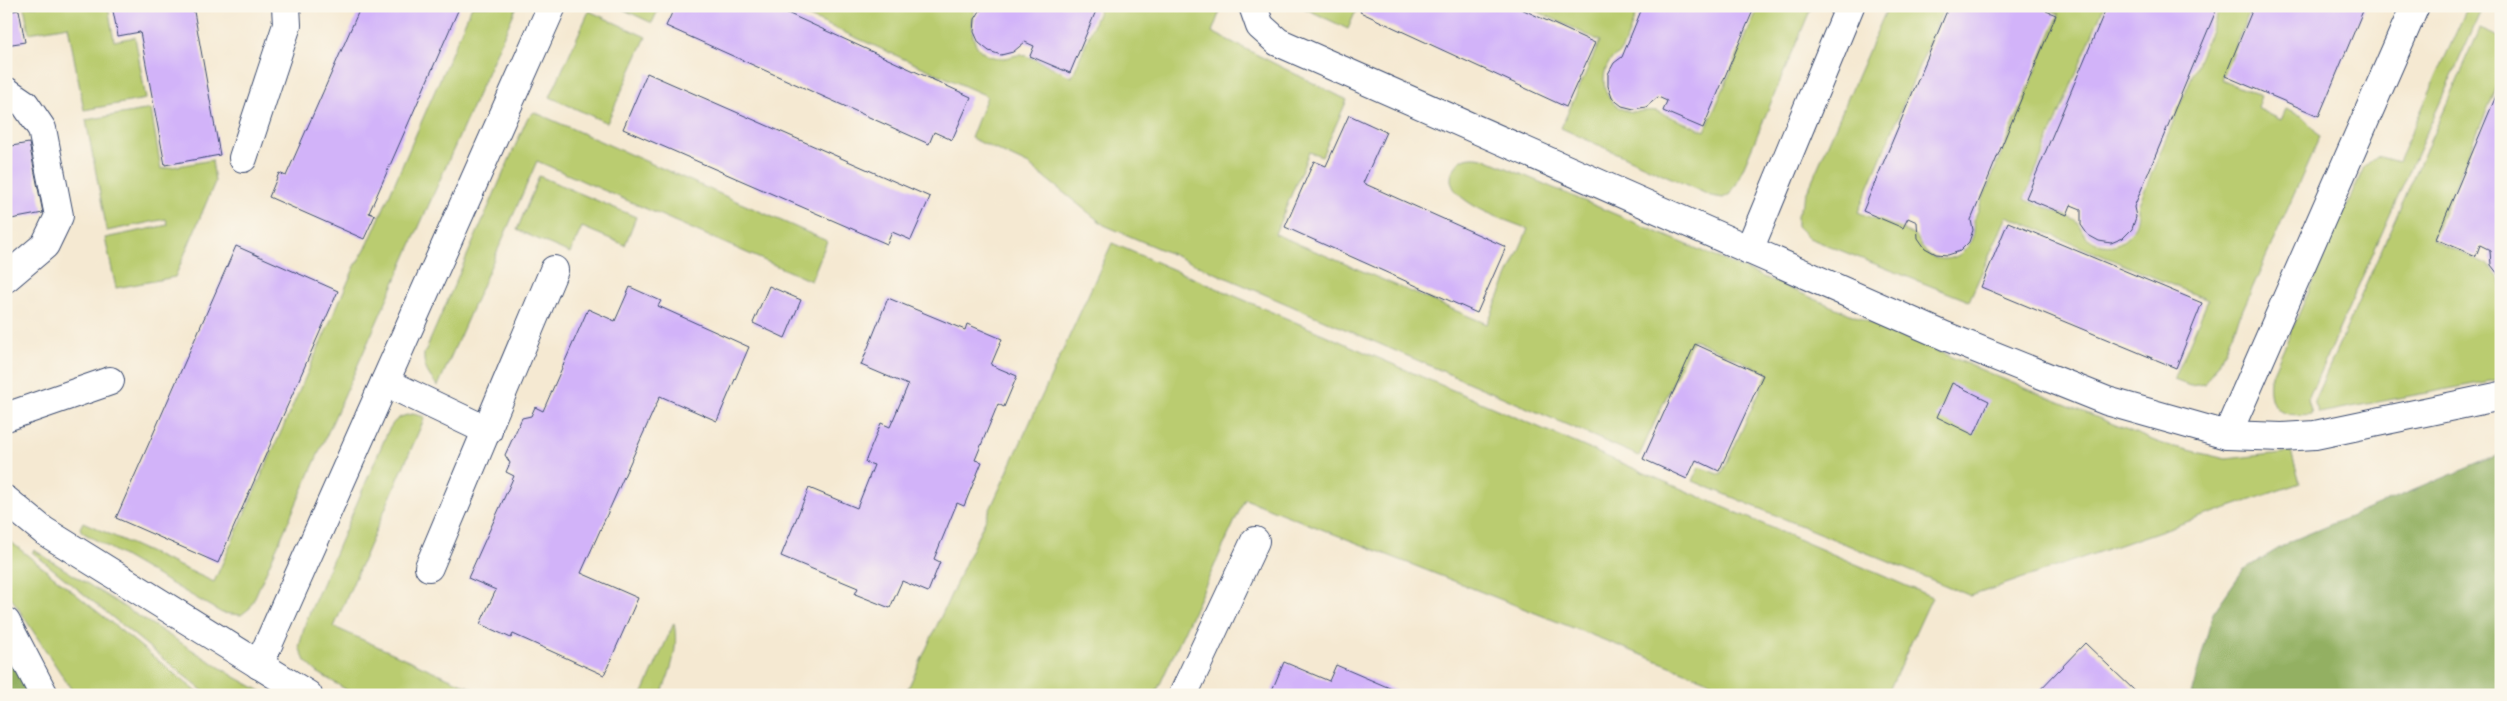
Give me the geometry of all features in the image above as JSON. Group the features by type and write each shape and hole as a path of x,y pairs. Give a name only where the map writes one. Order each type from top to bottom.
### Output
{"street":[{"path":"243,158 287,24 286,6"},
{"path":"260,666 552,6"},
{"path":"1253,6 1260,26 1278,42 1945,336 2106,401 2227,435 2282,437 2315,435 2501,396"},
{"path":"1749,250 1850,6"},
{"path":"2227,435 2415,6"},
{"path":"6,91 25,104 42,129 58,216 45,245 6,278"},
{"path":"429,567 488,431 554,270"},
{"path":"6,417 110,381"},
{"path":"385,382 488,431"},
{"path":"6,500 44,531 308,695"},
{"path":"1182,695 1255,541"},
{"path":"6,622 44,695"}],"green space":[{"path":"24,6 108,6 114,41 135,37 146,99 84,110 68,26 29,33"},
{"path":"472,6 517,6 250,608 241,615 222,613 82,532 80,528 83,522 214,582 355,266 368,244"},
{"path":"616,6 660,6 652,23"},
{"path":"785,6 976,6 972,24 974,41 984,53 992,57 1003,58 1022,55 1072,77 1101,6 1222,6 1212,32 1347,100 1322,156 1309,152 1275,234 1487,324 1528,229 1489,214 1462,198 1454,188 1451,178 1456,166 1468,157 1483,158 2003,379 2162,444 2226,459 2291,452 2300,483 1971,596 1693,481 1699,467 1721,475 1768,373 1693,339 1639,456 1104,225 1029,165 971,138 987,96"},
{"path":"1300,6 1358,6 1348,29"},
{"path":"1526,6 1639,6 1620,53 1607,66 1604,80 1607,94 1616,105 1626,111 1656,111 1705,131 1759,6 1812,6 1736,185 1730,194 1723,198 1711,196 1561,128 1600,41"},
{"path":"1888,6 1944,8 1858,212 1913,235 1929,255 1942,259 1951,258 1964,251 1973,237 1974,220 2059,14 2049,9 2051,6 2104,6 2024,199 2074,220 2088,238 2098,244 2107,246 2124,240 2135,226 2138,206 2221,6 2252,6 2221,80 2261,96 2257,108 2281,120 2286,109 2302,116 2320,136 2219,363 2204,384 2190,386 2174,380 2208,300 2007,216 1969,301 1809,238 1797,226 1797,215"},
{"path":"2468,6 2483,6 2308,399 2312,414 2293,415 2285,413 2274,406 2271,399 2270,379 2364,167 2377,156 2398,162"},
{"path":"589,11 646,37 607,123 550,97"},
{"path":"2480,29 2501,38 2501,77 2432,240 2487,264 2501,280 2501,379 2319,413 2314,401"},
{"path":"151,109 161,169 212,160 215,182 175,277 116,288 105,238 168,225 166,219 107,231 86,120"},
{"path":"534,112 827,241 811,281 537,161 438,386 427,372 424,354 527,119"},
{"path":"539,176 636,217 625,245 582,227 570,253 517,230"},
{"path":"1112,243 1932,597 1887,695 1744,695 1245,499 1155,695 905,695"},
{"path":"413,414 425,417 334,627 487,695 355,695 317,672 305,661 299,647 306,621 388,431 398,419"},
{"path":"2501,454 2501,695 2191,695 2213,613 2243,570 2291,541"},
{"path":"6,538 201,695 75,695 6,590"},
{"path":"34,550 235,677 268,695 208,695 32,552"},
{"path":"674,623 675,651 661,695 642,695"},
{"path":"6,652 35,695 6,695"}],"building":[{"path":"112,6 193,6 220,155 165,165 140,32 118,36"},
{"path":"361,6 460,6 369,213 375,215 364,239 269,197 279,173 286,176"},
{"path":"675,6 772,6 971,97 952,140 934,132 929,144 666,26"},
{"path":"983,6 1098,6 1070,73 1030,56 1034,46 1025,42 1013,52 1001,55 989,51 979,43 974,32 975,19"},
{"path":"1363,6 1515,6 1595,43 1566,107 1360,12"},
{"path":"1643,6 1755,6 1703,128 1663,111 1667,101 1658,97 1646,107 1634,109 1622,106 1612,98 1608,86 1608,74 1614,63 1622,57"},
{"path":"1949,6 2048,6 2046,11 2056,15 1971,220 1973,230 1969,242 1960,251 1948,255 1936,254 1925,248 1918,238 1917,222 1908,218 1903,228 1863,211"},
{"path":"2107,6 2218,6 2134,207 2136,217 2132,229 2123,238 2111,243 2099,241 2088,235 2081,225 2081,209 2071,205 2067,215 2026,198"},
{"path":"2254,6 2365,6 2319,116 2225,76"},
{"path":"19,10 25,42 6,45 6,12"},
{"path":"647,73 930,197 911,240 892,232 887,244 623,129"},
{"path":"2501,84 2501,278 2491,265 2490,250 2480,245 2476,256 2436,239"},
{"path":"1349,115 1386,132 1363,183 1506,247 1477,313 1285,227 1314,161 1326,166"},
{"path":"29,143 43,213 6,220 6,147"},
{"path":"2008,222 2202,303 2176,368 1981,287"},
{"path":"236,246 338,291 218,563 116,518"},
{"path":"769,286 801,300 785,338 753,323"},
{"path":"630,287 661,301 658,306 749,347 717,421 660,396 581,573 638,598 604,675 513,634 511,638 480,624 496,590 468,578 514,476 506,472 510,463 505,455 522,418 531,416 535,407 543,411 588,309 615,321"},
{"path":"888,298 965,330 967,324 1002,339 991,365 1017,376 1004,407 998,404 975,460 982,462 964,506 957,503 934,559 940,562 928,592 902,581 890,608 855,594 858,588 781,556 809,488 857,508 874,465 865,462 881,423 890,427 908,385 861,365"},
{"path":"1695,344 1763,375 1719,471 1696,460 1687,479 1643,459"},
{"path":"1952,383 1989,401 1974,435 1937,417"},
{"path":"2085,643 2136,692 2133,695 2035,695"},
{"path":"1284,662 1329,681 1336,665 1406,695 1270,695"}]}
